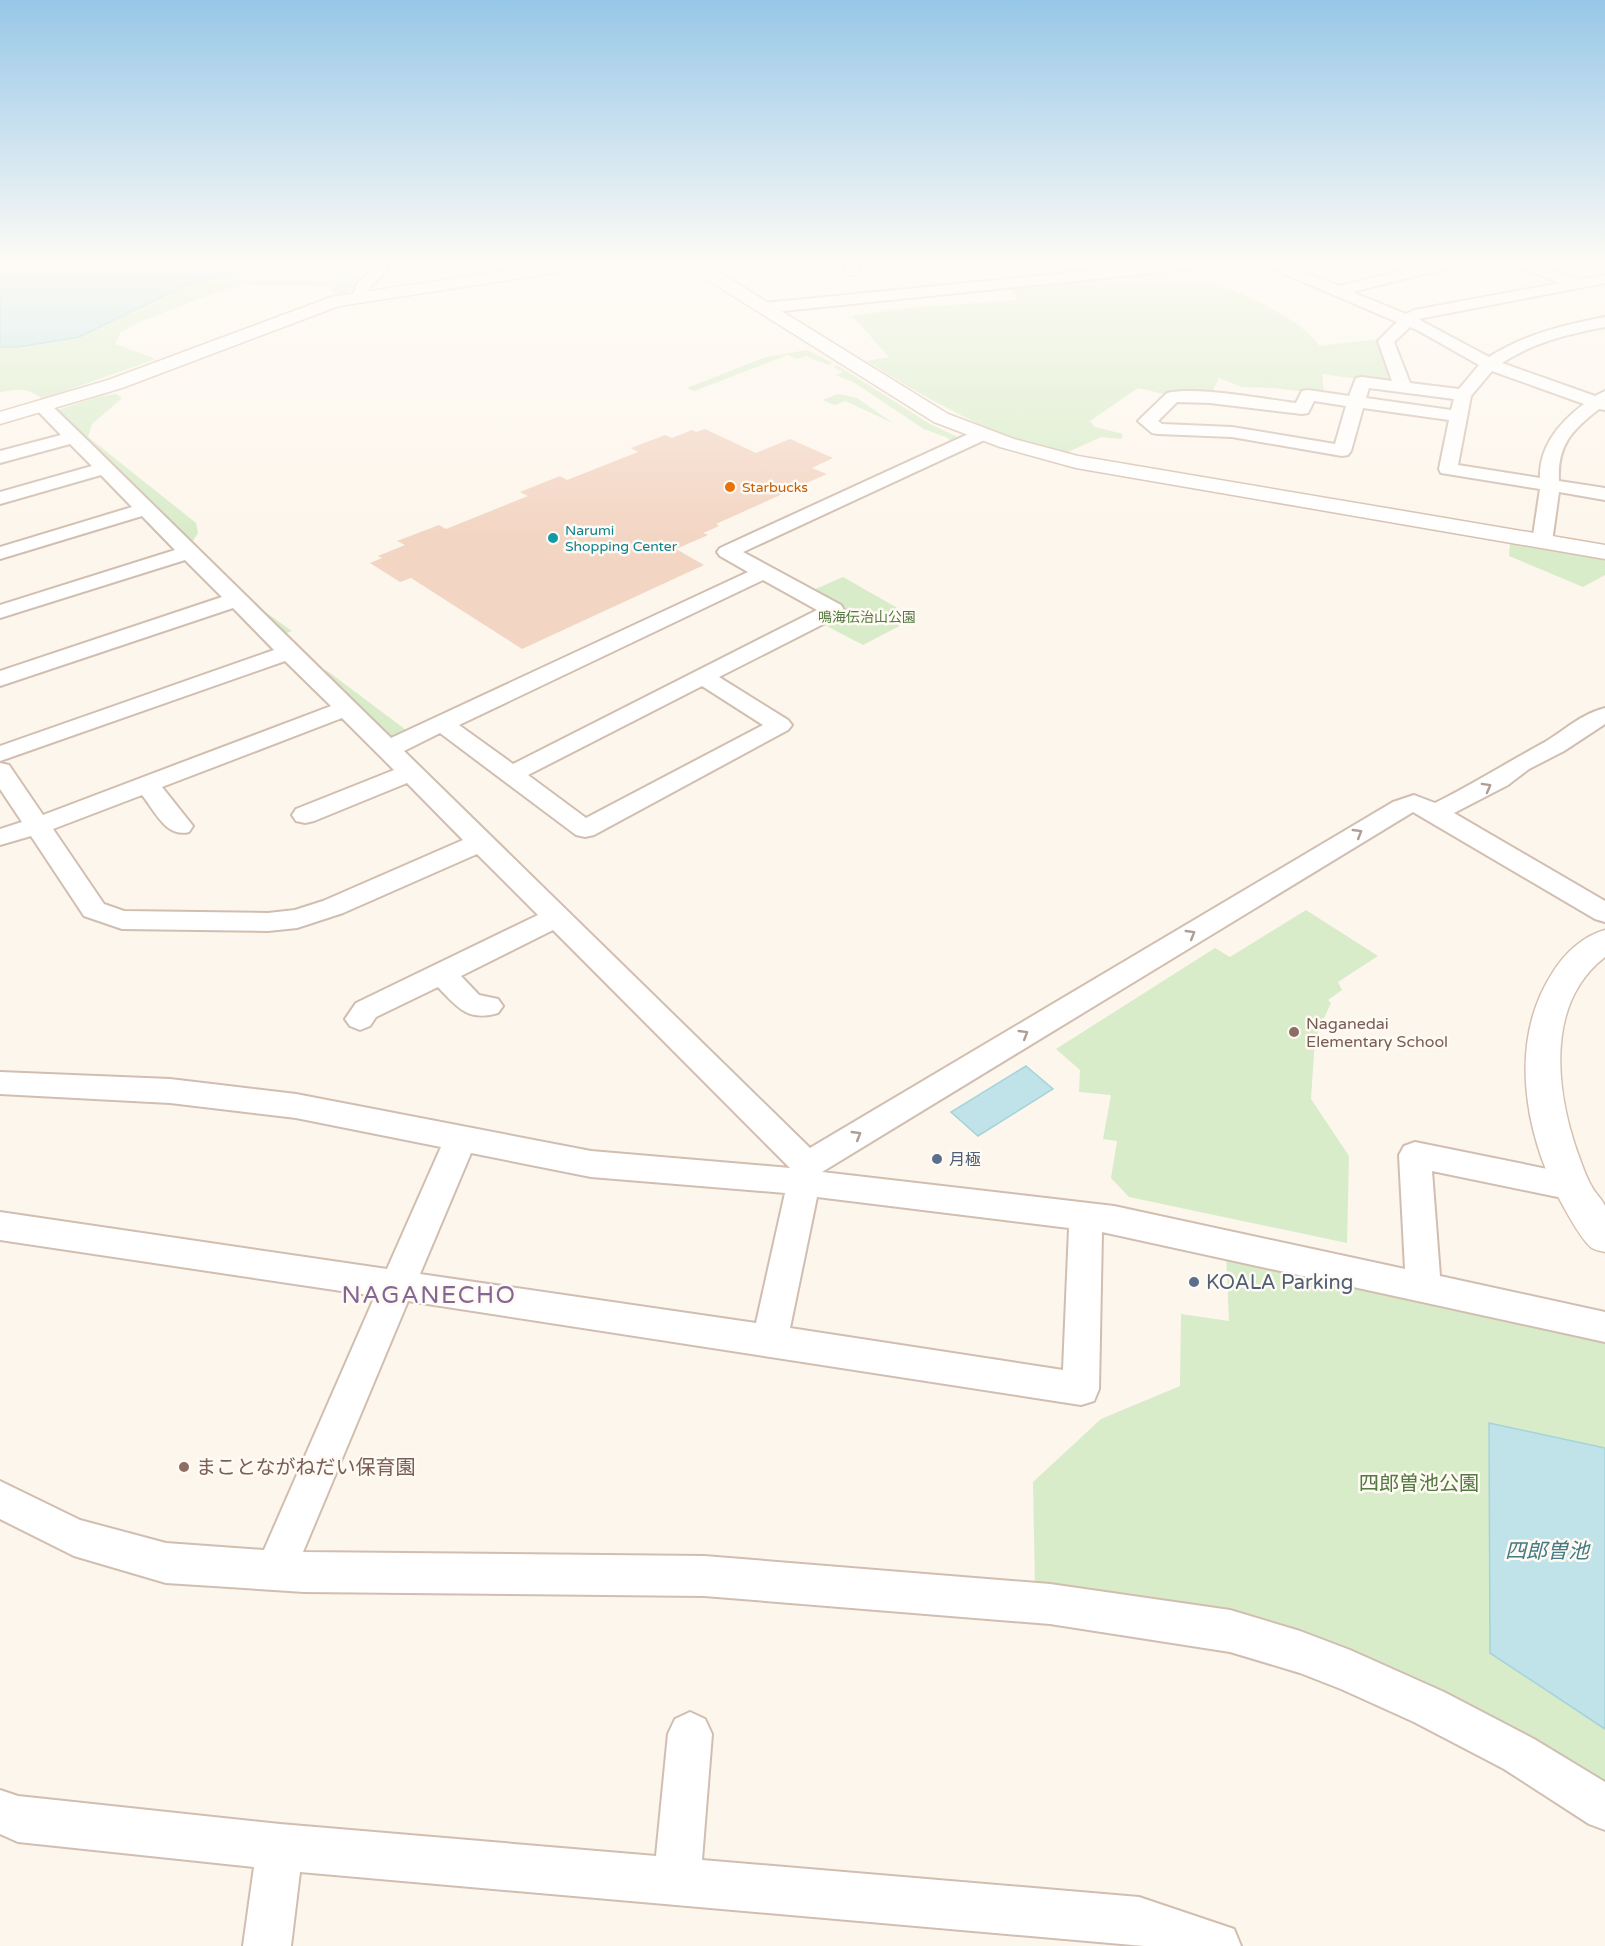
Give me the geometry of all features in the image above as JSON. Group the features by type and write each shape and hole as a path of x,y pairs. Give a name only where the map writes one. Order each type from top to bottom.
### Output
{"street":[{"path":"0,418 115,384 194,354"},
{"path":"838,354 941,418 983,434 1076,462 1605,552"},
{"path":"1391,354 1403,387"},
{"path":"1469,354 1489,364 1602,401"},
{"path":"1505,354 1489,364 1463,395 1448,469 1605,494"},
{"path":"1460,416 1355,400 1308,395 1302,409 1173,397 1147,421 1158,429 1232,432 1342,450 1355,400 1362,382 1463,395"},
{"path":"1542,542 1550,485 1550,462 1555,446 1573,421 1602,401"},
{"path":"43,406 557,917 805,1174"},
{"path":"510,775 833,610 727,552 983,434"},
{"path":"0,457 74,437"},
{"path":"0,498 105,468"},
{"path":"0,553 146,509"},
{"path":"0,612 189,552"},
{"path":"388,749 764,572"},
{"path":"0,679 237,599"},
{"path":"0,754 289,651"},
{"path":"443,724 585,829 780,725 703,677"},
{"path":"0,837 37,826 347,708"},
{"path":"1435,813 1490,785 1520,764 1555,746 1583,726 1605,715"},
{"path":"305,815 412,772"},
{"path":"2,778 94,910 122,920 268,922 297,919 333,908 481,842"},
{"path":"147,784 180,826"},
{"path":"770,1340 805,1174 1402,807 1414,803 1435,813 1605,913"},
{"path":"360,1019 366,1010 557,917"},
{"path":"1605,941 1570,971 1558,990 1547,1021 1542,1056 1544,1092 1553,1131 1572,1187 1605,1236"},
{"path":"443,974 471,1004 488,1006"},
{"path":"0,1083 170,1091 296,1106 591,1164 805,1174 1114,1220 1605,1327"},
{"path":"275,1570 462,1138"},
{"path":"1423,1287 1415,1155 1572,1187"},
{"path":"0,1227 397,1284 1082,1389 1086,1217"},
{"path":"0,1499 74,1537 165,1563 275,1570 704,1576 1050,1604 1230,1631 1300,1652 1350,1671 1429,1707 1519,1754 1605,1808"},
{"path":"677,1881 690,1734"},
{"path":"0,1812 18,1819 280,1848 1140,1921 1217,1946"},
{"path":"267,1946 280,1848"}],"green space":[{"path":"0,354 142,354 156,359 42,399 32,392 22,390 0,392"},
{"path":"785,354 815,354 833,363 828,365 806,356 797,359 788,355 694,391 687,388 766,357"},
{"path":"886,354 1384,354 1394,384 1322,374 1324,394 1242,387 1219,378 1210,396 1168,395 1138,388 1090,421 1095,427 1123,434 1121,439 1101,437 1066,453 1013,438 962,416 867,361 889,357"},
{"path":"837,365 930,424 962,439 950,443 948,438 924,429 855,383 836,375 843,372 833,367"},
{"path":"116,394 122,398 92,424 88,437 196,523 198,533 191,544 55,411 100,396"},
{"path":"838,394 857,398 893,423 845,401 835,405 822,400"},
{"path":"1510,543 1605,560 1605,575 1583,587 1509,556"},
{"name":"鳴海伝治山公園","path":"843,577 915,618 863,645 821,623 845,610 811,591"},
{"path":"244,597 292,631 284,634 322,672 326,670 410,733 401,738 385,737"},
{"path":"1306,910 1378,956 1338,982 1342,990 1328,1000 1331,1003 1315,1038 1311,1099 1349,1156 1347,1243 1129,1197 1111,1178 1117,1141 1103,1139 1111,1095 1079,1092 1080,1070 1056,1049 1215,948 1230,957"},
{"name":"四郎曽池公園","path":"1226,1254 1605,1336 1605,1790 1464,1706 1035,1589 1033,1482 1101,1419 1180,1386 1181,1314 1229,1321"}],"water":[{"path":"1026,1066 1053,1089 978,1136 951,1112"},
{"name":"四郎曽池","path":"1489,1423 1605,1448 1605,1729 1490,1653"}],"building":[{"name":"Narumi Shopping Center","path":"705,429 756,453 790,439 833,458 812,468 827,474 716,524 719,526 703,533 708,535 676,549 704,565 522,649 411,578 400,582 370,563 382,558 378,556 405,545 397,541 439,525 446,529 528,496 520,492 560,476 567,480 638,452 631,448 665,435 672,438 692,430 696,432"}],"place":[{"name":"Starbucks","path":"730,487"},
{"name":"Narumi Shopping Center","path":"553,538"},
{"name":"Naganedai Elementary School","path":"1294,1032"},
{"name":"月極","path":"937,1159"},
{"name":"KOALA Parking","path":"1194,1282"},
{"name":"まことながねだい保育園","path":"184,1467"}],"district":[{"name":"NAGANECHO","path":"429,1295"}]}
